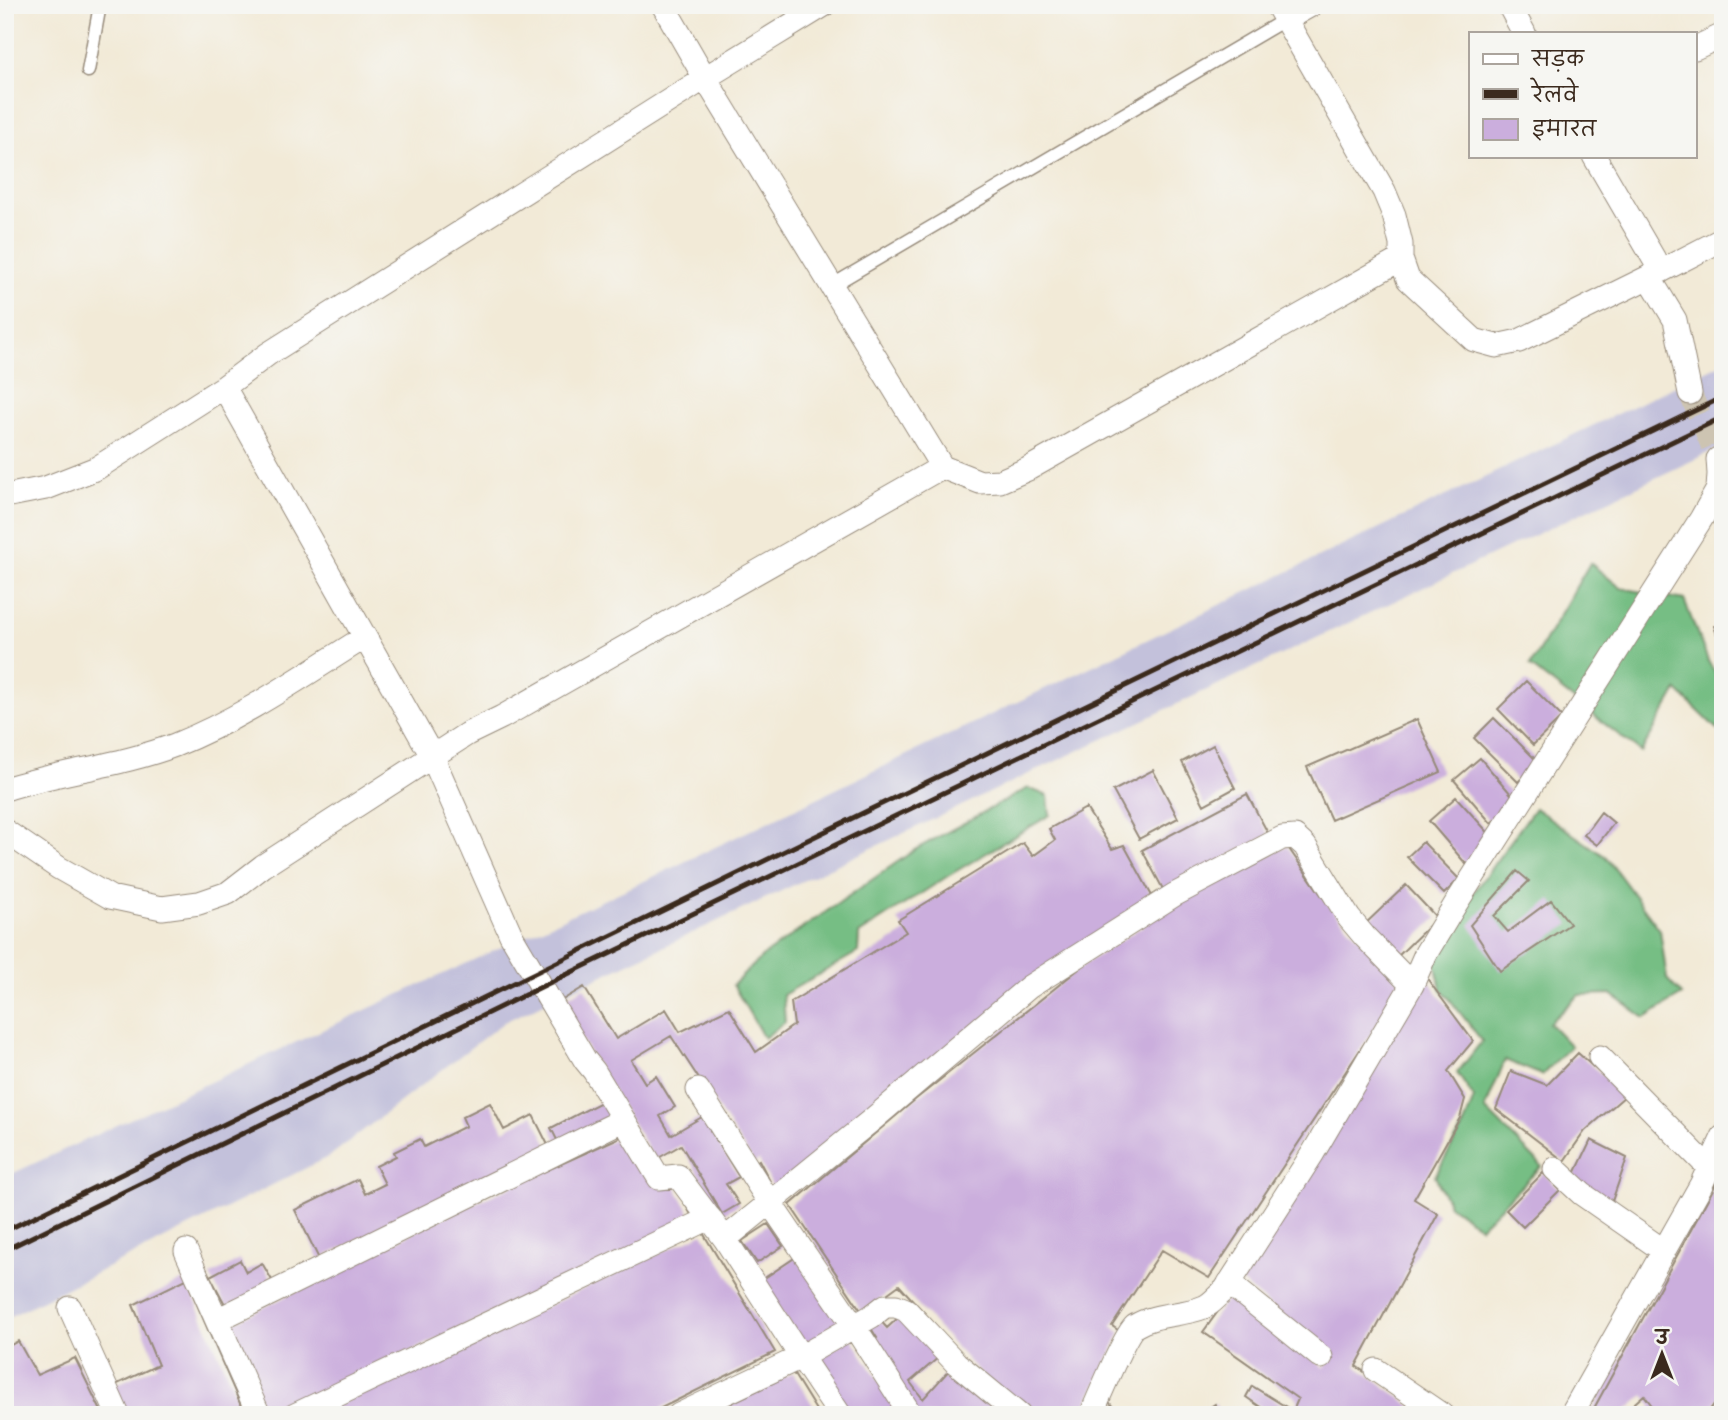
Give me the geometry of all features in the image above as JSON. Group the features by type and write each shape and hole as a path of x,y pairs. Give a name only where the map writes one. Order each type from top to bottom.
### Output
{"street":[{"path":"663,5 942,467 980,482 1000,481 1028,470 1401,259"},
{"path":"5,496 47,488 97,468 224,387 268,354 824,5"},
{"path":"1311,5 1282,12 1384,191 1394,215 1401,244 1401,259 1408,279 1474,340 1496,346 1519,341 1723,239"},
{"path":"1509,5 1523,32"},
{"path":"1696,48 1723,35"},
{"path":"1595,158 1655,274 1675,320 1690,393"},
{"path":"224,387 432,756 511,935 659,1178 678,1176 725,1239 840,1415"},
{"path":"1091,1415 1132,1328 1163,1315 1207,1306 1225,1290 1313,1153 1412,985 1426,953 1455,905 1720,488 1718,459"},
{"path":"5,831 59,868 110,897 162,908 199,903 228,893 263,866 467,734 502,718 942,467"},
{"path":"5,789 34,780 104,766 175,745 248,710 365,637"},
{"path":"725,1239 1029,987 1174,895 1282,838 1295,837 1305,846 1349,918 1412,985"},
{"path":"1600,1057 1709,1168"},
{"path":"698,1090 769,1203 854,1325 911,1415"},
{"path":"218,1320 623,1120"},
{"path":"1571,1415 1701,1185 1723,1136"},
{"path":"1556,1169 1582,1194 1664,1251"},
{"path":"295,1415 710,1219"},
{"path":"186,1251 259,1415"},
{"path":"1229,1283 1321,1357"},
{"path":"678,1415 801,1357 885,1306 896,1306 906,1310 956,1363 1019,1415"},
{"path":"70,1308 118,1415"},
{"path":"1376,1370 1442,1415"}],"lane":[{"path":"88,71 100,5"},
{"path":"831,286 1282,12"}],"shaded area":[{"path":"1723,363 1723,446 504,1022 330,1156 5,1319 5,1177 655,876"}],"green space":[{"path":"1590,563 1621,588 1684,600 1709,663 1723,684 1723,735 1677,690 1641,752 1530,666"},
{"path":"1028,788 1048,796 1050,815 948,876 859,934 858,952 783,995 785,1022 764,1038 733,985 764,955 916,849"},
{"path":"1535,808 1606,857 1660,930 1667,979 1682,995 1645,1018 1611,994 1579,995 1549,1023 1571,1046 1542,1075 1505,1060 1485,1109 1542,1166 1480,1227 1449,1205 1435,1176 1464,1125 1474,1098 1457,1073 1482,1041 1441,988 1434,959 1460,911"}],"building":[{"path":"1723,622 1723,649 1722,649 1714,626"},
{"path":"1526,681 1562,717 1533,745 1498,709"},
{"path":"1494,718 1538,762 1518,782 1474,738"},
{"path":"1417,719 1441,772 1331,820 1307,767"},
{"path":"1213,745 1235,788 1204,805 1182,762"},
{"path":"1480,758 1517,801 1491,823 1454,780"},
{"path":"1153,770 1178,818 1139,839 1113,791"},
{"path":"1247,794 1269,835 1164,891 1142,850"},
{"path":"1456,797 1494,839 1466,864 1429,821"},
{"path":"1086,808 1112,849 1124,845 1152,896 775,1191 759,1160 754,1163 671,1036 631,1060 645,1083 656,1076 675,1107 660,1116 671,1135 702,1117 739,1177 726,1184 739,1204 722,1214 681,1145 655,1160 559,1002 584,987 616,1039 666,1009 680,1032 729,1008 756,1052 794,1025 791,1002 906,932 898,920 1023,843 1033,856 1055,840 1049,829"},
{"path":"1601,812 1614,823 1597,845 1584,835"},
{"path":"1423,842 1459,879 1444,894 1407,857"},
{"path":"1287,846 1329,906 1403,985 1209,1278 1162,1250 1112,1326 1121,1332 1081,1415 1031,1415 985,1379 899,1285 862,1312 790,1205 916,1099 1084,965 1179,902"},
{"path":"1517,871 1529,881 1494,916 1508,932 1551,900 1570,924 1500,971 1470,925"},
{"path":"1406,885 1437,918 1396,958 1364,925"},
{"path":"1426,977 1473,1041 1448,1071 1465,1099 1460,1118 1414,1199 1438,1214 1356,1366 1424,1415 1272,1415 1246,1397 1252,1386 1293,1411 1298,1399 1203,1332 1230,1295 1324,1368 1333,1358 1240,1281"},
{"path":"1578,1053 1625,1096 1585,1131 1564,1161 1496,1109 1511,1071 1547,1085"},
{"path":"603,1101 611,1118 559,1144 551,1128"},
{"path":"490,1103 504,1130 533,1115 549,1147 319,1259 295,1210 358,1179 365,1194 385,1184 376,1166 396,1156 394,1152 420,1139 424,1147 466,1126 462,1117"},
{"path":"625,1135 675,1186 694,1220 273,1415 266,1415 227,1326 455,1212"},
{"path":"1591,1140 1627,1158 1611,1204 1574,1176"},
{"path":"1543,1173 1560,1190 1523,1227 1506,1210"},
{"path":"1723,1177 1723,1392 1706,1415 1647,1415 1653,1407 1644,1395 1621,1415 1597,1415 1592,1412 1717,1182"},
{"path":"768,1224 783,1246 757,1263 742,1241"},
{"path":"703,1233 775,1352 647,1415 316,1415"},
{"path":"796,1257 840,1324 805,1348 760,1281"},
{"path":"240,1260 246,1272 262,1263 273,1282 227,1308 210,1276"},
{"path":"186,1279 245,1415 126,1415 113,1386 158,1365 133,1305"},
{"path":"877,1317 887,1328 899,1317 939,1357 910,1382 923,1399 951,1368 1010,1415 918,1415 872,1344 877,1338 869,1325"},
{"path":"851,1337 901,1415 850,1415 816,1361"},
{"path":"18,1341 37,1375 75,1358 103,1415 5,1415 5,1348"},
{"path":"793,1373 819,1415 707,1415"},
{"path":"1107,1399 1119,1415 1100,1415"},
{"path":"1215,1404 1222,1415 1199,1415"}],"tunnel":[{"path":"1690,393 1718,459"}],"railway":[{"path":"5,1231 1723,397"},
{"path":"5,1250 547,984 1723,417"}]}
